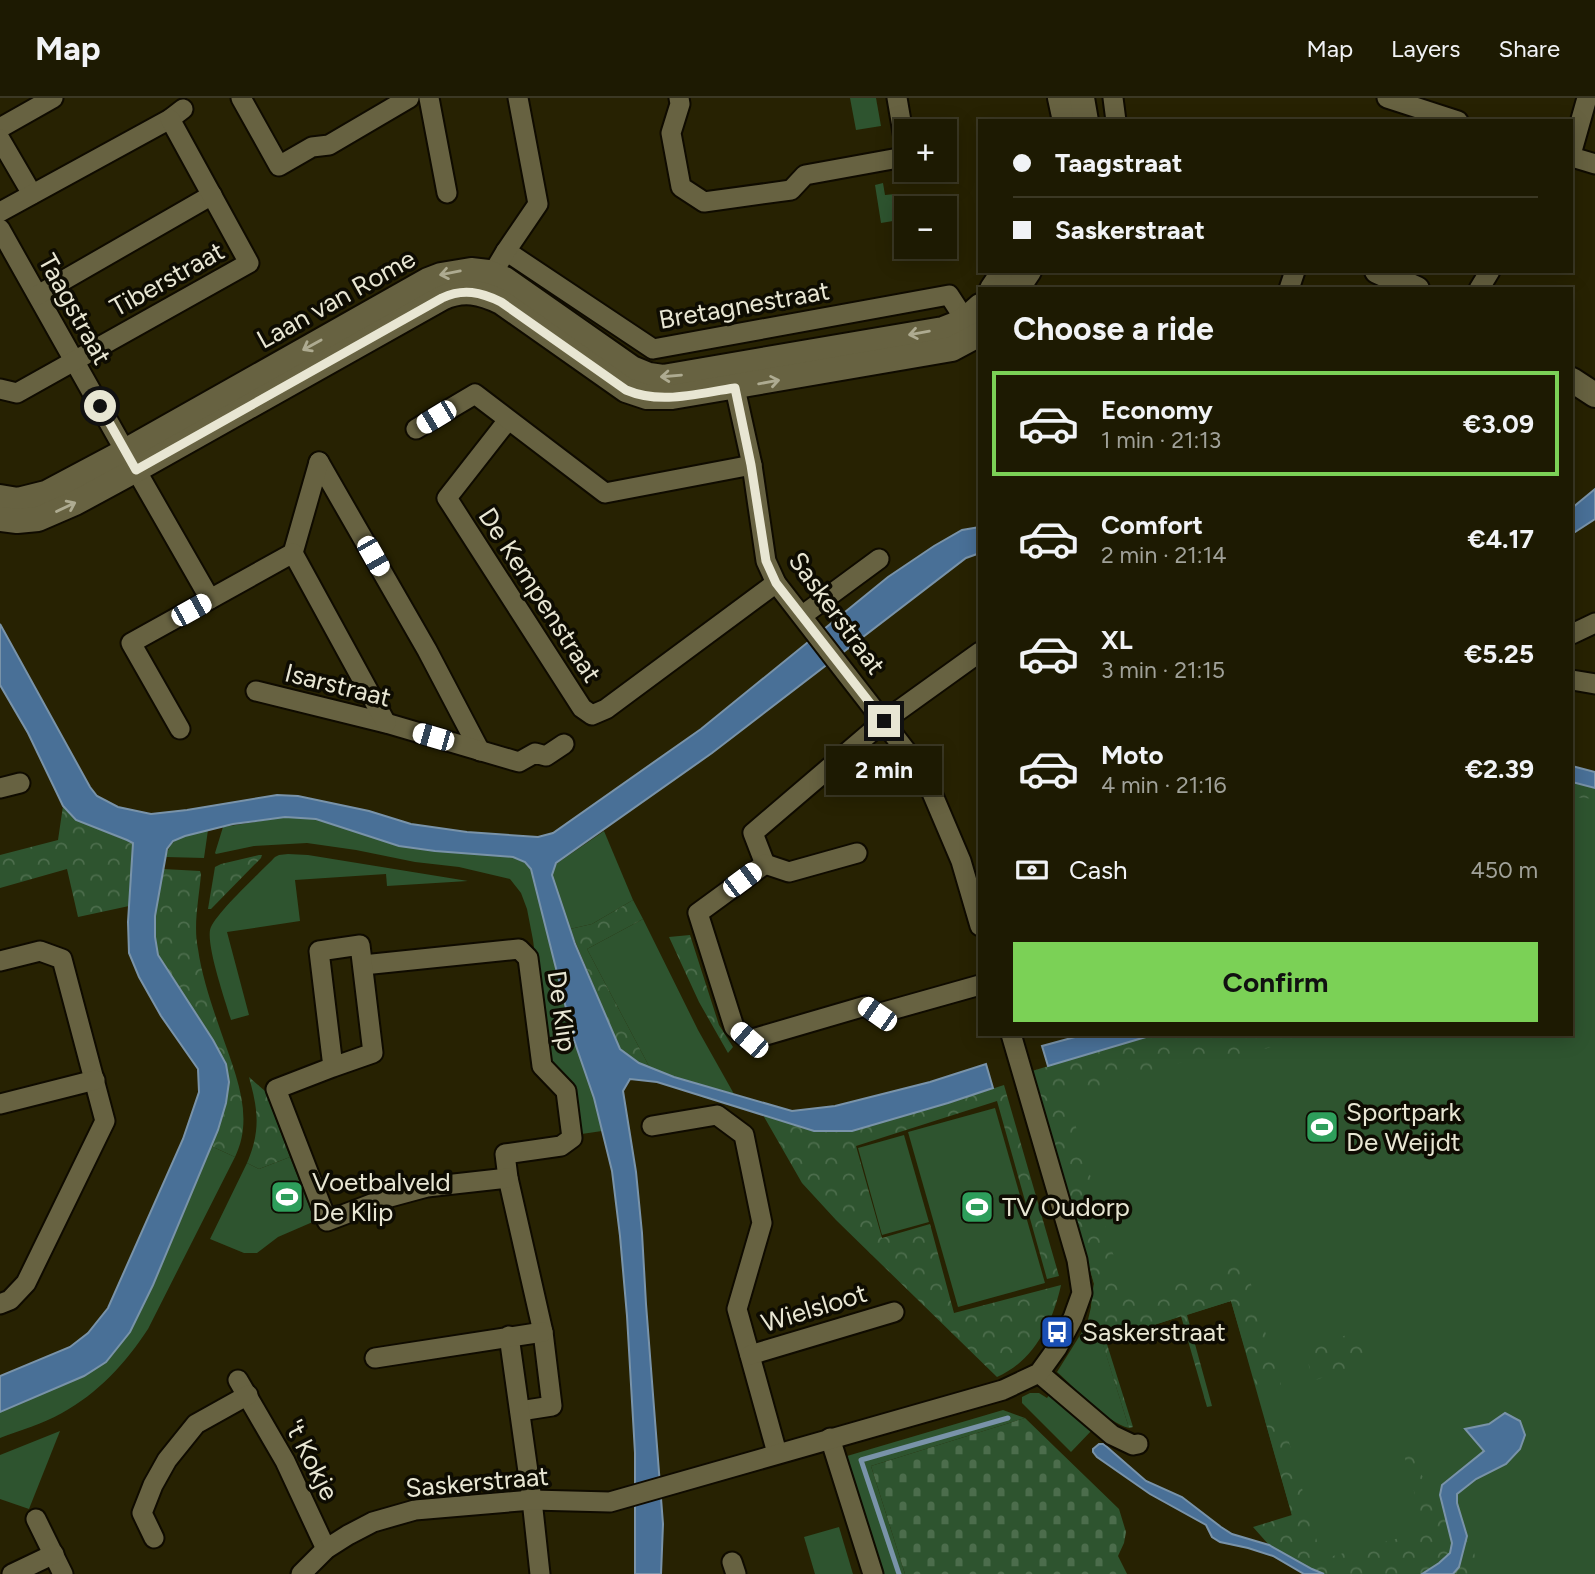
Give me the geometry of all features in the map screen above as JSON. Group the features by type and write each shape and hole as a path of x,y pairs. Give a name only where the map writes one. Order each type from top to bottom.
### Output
{"street":[{"path":"0,128 53,98"},
{"path":"241,98 279,166 312,147 329,145 409,98"},
{"path":"429,98 447,193"},
{"path":"486,284 538,204 518,98"},
{"path":"679,98 680,104 671,133 681,187 704,202 791,190 804,175 904,158 906,150 897,98"},
{"path":"1060,98 1065,119"},
{"path":"1082,98 1086,119"},
{"path":"1112,98 1116,119"},
{"path":"1387,98 1452,119"},
{"path":"1573,147 1587,98"},
{"path":"0,212 176,114 212,195 38,295"},
{"path":"0,139 32,194"},
{"path":"1573,157 1595,164"},
{"name":"Tiberstraat","path":"0,389 17,393 249,263 212,195"},
{"name":"Taagstraat","path":"0,229 210,599"},
{"name":"Bretagnestraat","path":"506,251 653,349 949,295 976,327"},
{"path":"1381,273 1413,287"},
{"path":"486,284 513,284 632,368 656,377 733,377 950,327 976,327"},
{"name":"Laan van Rome","path":"0,519 23,521 45,517 131,461 442,298 486,284"},
{"name":"Saskerstraat","path":"733,377 751,465 766,561 776,583 924,774 961,861 978,919"},
{"path":"1573,381 1595,395"},
{"path":"416,429 475,394 605,493 751,465"},
{"name":"De Kempenstraat","path":"508,420 447,498 582,708 592,715 606,709 776,583"},
{"name":"Laan van Rome","path":"0,497 18,499 40,495 131,461"},
{"path":"386,723 293,553 319,462 427,650 480,751"},
{"path":"180,729 131,643 293,553"},
{"path":"806,620 879,559"},
{"path":"1573,634 1595,623"},
{"path":"765,864 753,833 884,721 978,653"},
{"path":"1573,680 1595,684"},
{"name":"Isarstraat","path":"256,691 386,723 519,762 535,753 545,756 564,744"},
{"path":"0,788 20,783"},
{"path":"765,864 789,872 857,853"},
{"path":"765,864 698,913 734,1027 749,1040 865,1006 877,1014 978,986"},
{"path":"333,1067 319,951 360,945 373,1053 276,1089 327,1221 390,1197 427,1187 508,1178"},
{"name":"De Klip","path":"363,965 519,949 528,958 542,1066 566,1091 572,1138 561,1146 505,1154 508,1178 544,1332 552,1406 520,1411"},
{"path":"0,961 40,951 62,959 106,1121 26,1283 10,1300 0,1304"},
{"path":"777,1453 1003,1390 1039,1373 1057,1348 1082,1293 1077,1260 1012,1036"},
{"path":"0,1104 94,1080"},
{"name":"Wielsloot","path":"652,1125 717,1115 744,1135 762,1223 737,1309 777,1453"},
{"name":"Wielsloot","path":"750,1355 894,1312"},
{"path":"375,1358 544,1332"},
{"path":"509,1336 540,1574"},
{"path":"1039,1373 1112,1435 1133,1445 1138,1444"},
{"name":"'t Kokje","path":"154,1538 142,1513 167,1460 196,1424 243,1388 285,1461 326,1549"},
{"path":"830,1438 873,1574"},
{"name":"Saskerstraat","path":"301,1574 326,1549 373,1522 415,1510 532,1500 610,1502 777,1453"},
{"path":"36,1519 63,1574"},
{"path":"12,1574 54,1555"}],"green space":[{"path":"850,98 876,98 881,126 856,130"},
{"path":"883,183 885,195 895,194 894,221 881,223 875,185"},
{"name":"Sportpark De Weijdt","path":"1573,782 1595,788 1595,1574 1324,1574 1292,1516 1231,1301 1102,1341 1129,1428 1111,1419 1081,1395 1057,1372 1087,1324 1094,1284 1065,1182 1048,1066 1149,1036 1573,1036"},
{"path":"1573,782 1595,788 1595,799 1573,797"},
{"path":"63,806 76,820 133,843 129,906 78,917 67,869 0,888 0,855 58,840"},
{"path":"285,817 316,819 399,846 513,857 525,862 531,869 574,1040 602,1131 575,1135 566,1075 548,1058 527,909 521,893 510,879 459,867 307,843 254,846 215,853 223,827"},
{"path":"208,830 204,858 166,857 168,849 176,840"},
{"path":"604,831 633,900 592,924 570,929 552,876 556,864"},
{"path":"288,854 468,881 387,886 386,874 295,880 300,921 227,932 249,1015 231,1020 214,961 210,930 228,904 275,857"},
{"path":"262,855 261,858 208,909 215,867"},
{"path":"163,869 200,871 201,874 196,931 200,960 237,1079 243,1110 241,1142 235,1157 211,1146 226,1103 213,1040 158,955 155,916"},
{"path":"633,900 643,919 587,949 650,1068 620,1049 570,929 592,924"},
{"path":"643,919 698,1030 734,1094 650,1068 587,949"},
{"path":"690,935 719,1025 733,1047 728,1053 699,1002 669,937"},
{"path":"1149,1036 1308,1036 1230,1059 1210,1054 1067,1096 1126,1298 1245,1264 1282,1388 1259,1396 1231,1301 1187,1315 1212,1406 1207,1407 1181,1316 1106,1341 1133,1427 1129,1428 1091,1307 1094,1283 1032,1071"},
{"path":"249,1077 265,1091 290,1157 259,1169 247,1163 257,1120"},
{"path":"1004,1085 1059,1276 1047,1279 997,1101 856,1146 882,1238 930,1224 954,1313 1061,1285 1053,1313 1040,1339 1021,1361 997,1377 836,1220 802,1183 763,1115 814,1131 852,1131"},
{"name":"TV Oudorp","path":"995,1108 1045,1283 958,1307 908,1132"},
{"path":"904,1135 929,1222 882,1235 858,1148"},
{"path":"211,1146 235,1157 139,1342 110,1377 87,1397 62,1413 0,1438 0,1412 84,1376 106,1362 130,1332 153,1285"},
{"path":"290,1157 315,1221 278,1237 257,1253 244,1253 210,1239 247,1163 259,1169"},
{"path":"1358,1332 1366,1362 1313,1381 1304,1347"},
{"path":"1039,1393 1047,1398 1049,1395 1093,1429 1071,1452 1022,1403 1022,1397"},
{"path":"1003,1410 1025,1418 871,1466 905,1574 884,1574 847,1456"},
{"path":"1025,1418 1119,1509 1126,1532 1118,1556 1127,1574 905,1574 871,1466"},
{"path":"1265,1420 1287,1435 1322,1559 1425,1531 1404,1455 1411,1452 1419,1471 1442,1506 1450,1528 1450,1553 1422,1574 1324,1574 1269,1545 1253,1527 1292,1515"},
{"path":"60,1431 29,1509 0,1499 0,1455"},
{"path":"839,1527 853,1574 815,1574 804,1537"},
{"path":"1470,1535 1479,1574 1453,1574 1459,1567 1467,1536"}],"water":[{"path":"1595,489 1595,519 1573,533 1573,507"},
{"path":"978,527 978,554 966,558 712,753 556,863 552,875 575,944 620,1049 639,1063 674,1077 792,1111 835,1106 930,1082 986,1064 993,1088 852,1131 814,1131 657,1082 630,1079 623,1091 636,1172 642,1233 663,1524 661,1574 635,1574 635,1453 627,1316 612,1171 594,1098 574,1040 531,869 525,862 513,857 399,846 316,819 285,817 233,824 173,841 167,849 155,916 155,937 158,955 226,1064 229,1082 218,1130 153,1285 130,1332 106,1362 84,1376 0,1412 0,1376 70,1347 88,1333 108,1308 183,1139 199,1092 198,1069 161,1016 129,953 128,922 133,843 76,820 63,806 28,733 0,685 0,624 90,787 97,796 118,807 151,814 277,795 298,796 369,811 411,824 467,832 538,837 553,833 701,729 888,577 962,530"},
{"path":"1573,766 1595,772 1595,788 1573,782"},
{"path":"1079,1036 1149,1036 1048,1066 1042,1046"},
{"path":"1505,1413 1520,1421 1525,1435 1520,1449 1506,1464 1476,1479 1457,1494 1467,1536 1459,1567 1453,1574 1422,1574 1450,1553 1452,1543 1440,1495 1442,1485 1484,1451 1465,1429 1489,1424"},
{"path":"1099,1444 1107,1447 1146,1481 1182,1497 1232,1534 1269,1545 1324,1574 1304,1574 1273,1556 1220,1542 1212,1537 1206,1525 1150,1494 1097,1457 1093,1449"}],"waterway":[{"path":"899,1574 861,1460 1008,1418"}],"place":[{"name":"Sportpark De Weijdt","path":"1322,1127"},
{"name":"Voetbalveld De Klip","path":"287,1197"},
{"name":"TV Oudorp","path":"977,1207"},
{"name":"Saskerstraat","path":"1057,1332"}],"route":[{"path":"100,406 136,470 442,298 467,292 501,302 626,390 641,396 666,398 735,388 751,465 766,561 776,583 884,721"}]}
